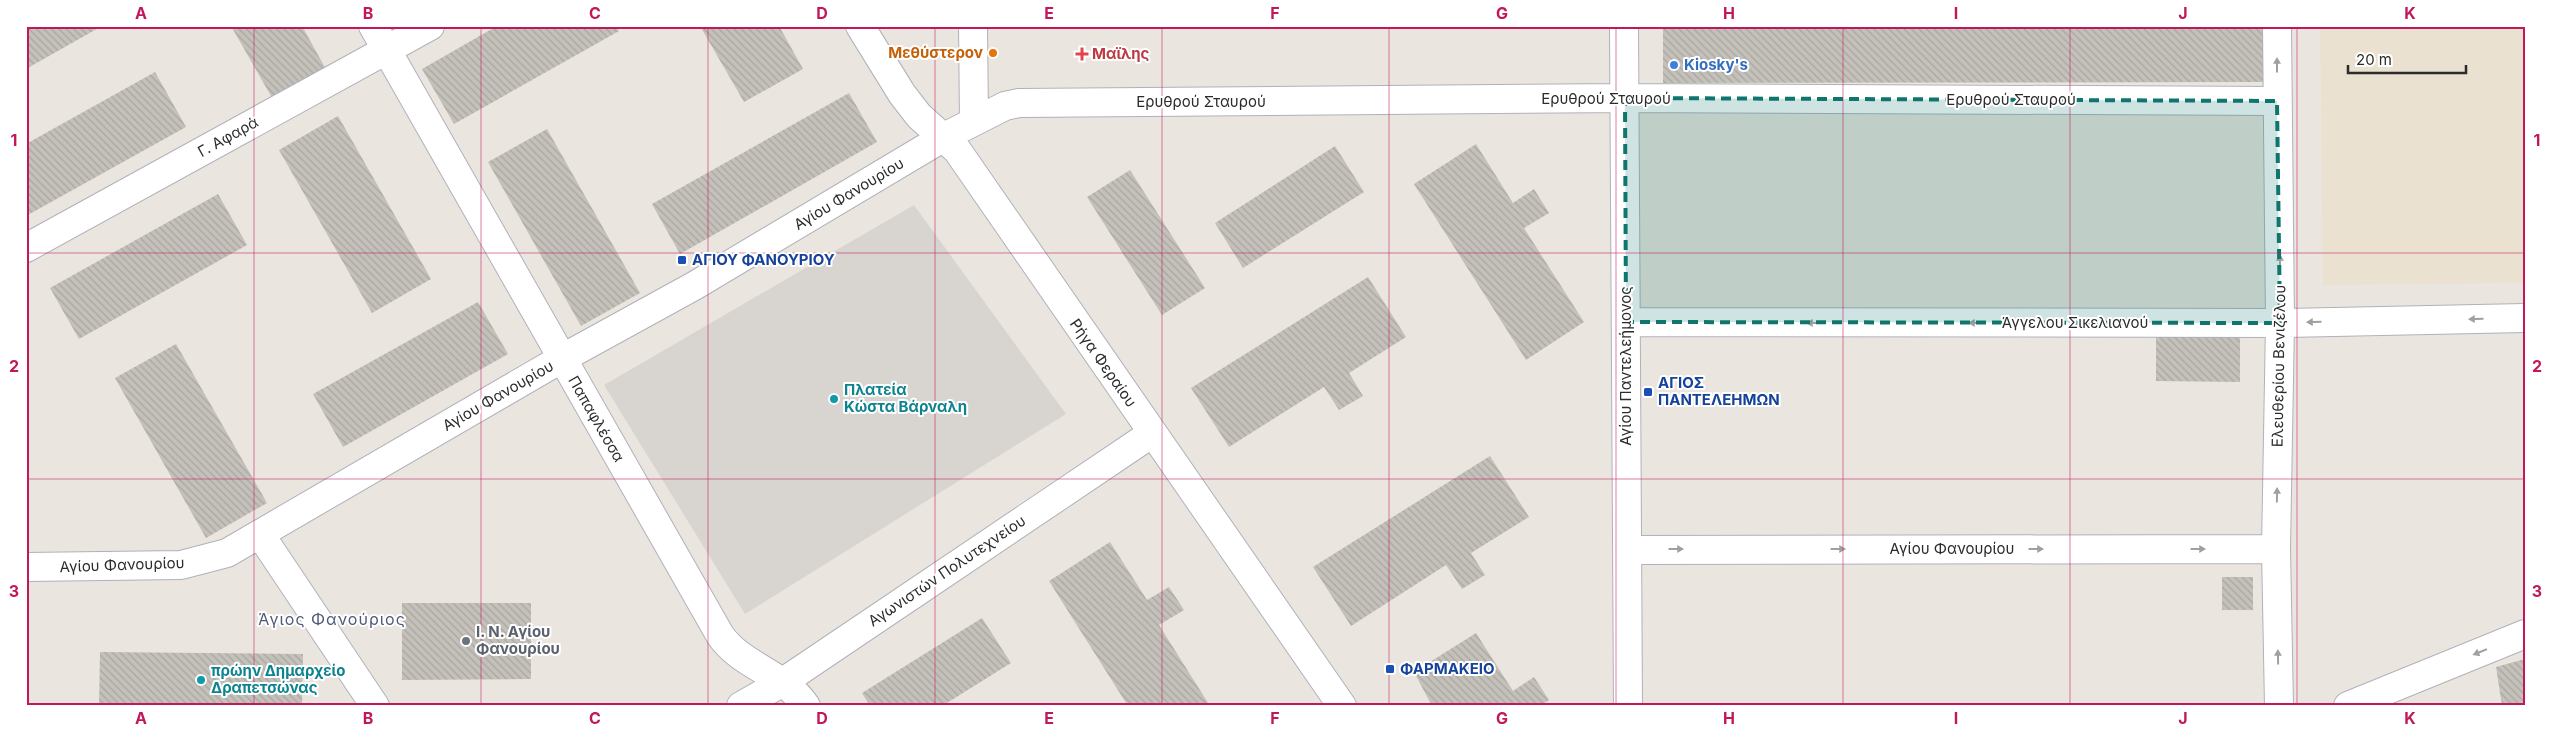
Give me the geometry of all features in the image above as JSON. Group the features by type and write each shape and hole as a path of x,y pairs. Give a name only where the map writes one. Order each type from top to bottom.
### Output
{"street":[{"name":"Παπαφλέσσα","path":"373,26 561,359 720,635 737,653 788,684 806,706"},
{"name":"Γ. Αφαρά","path":"26,248 430,26"},
{"name":"Ρήγα Φεραίου","path":"860,26 902,94 919,116 944,137 962,158 1151,434 1342,706"},
{"path":"972,26 974,121"},
{"name":"Αγίου Παντελεήμονος","path":"1624,26 1628,706"},
{"name":"Ελευθερίου Βενιζέλου","path":"2277,26 2280,323 2276,549 2279,706"},
{"name":"Ερυθρού Σταυρού","path":"944,137 1005,106 1019,103 1624,98 2277,101"},
{"name":"Αγίου Φανουρίου","path":"26,567 181,565 227,554 561,359 694,286 944,137"},
{"name":"Άγγελου Σικελιανού","path":"1626,322 2280,323 2525,318"},
{"name":"Αγωνιστών Πολυτεχνείου","path":"741,706 783,682 1151,434"},
{"path":"260,534 375,706"},
{"name":"Αγίου Φανουρίου","path":"1627,550 2276,549"},
{"path":"2348,706 2525,634"}],"highlighted area":[{"path":"1625,98 2277,101 2280,323 1626,322"}],"shaded area":[{"path":"2320,26 2525,26 2525,283 2323,285"},
{"name":"Πλατεία Κώστα Βάρναλη","path":"914,205 1066,414 745,614 604,385"}],"building":[{"path":"26,26 102,26 26,69"},
{"path":"231,26 302,26 328,73 275,103"},
{"path":"497,26 616,26 619,31 454,124 422,69"},
{"path":"700,26 779,26 803,69 744,102"},
{"path":"1663,26 2264,26 2265,82 1663,83"},
{"path":"155,72 186,127 26,216 26,144"},
{"path":"849,93 877,142 680,254 652,204"},
{"path":"338,116 431,279 372,313 279,150"},
{"path":"547,129 640,293 581,326 488,162"},
{"path":"1476,144 1513,203 1534,189 1549,213 1524,228 1584,322 1526,360 1414,184"},
{"path":"1335,146 1364,192 1243,268 1215,223"},
{"path":"1130,170 1205,288 1162,315 1087,197"},
{"path":"218,194 247,245 79,339 50,288"},
{"path":"1368,277 1406,337 1349,373 1363,396 1339,410 1324,387 1229,447 1191,388"},
{"path":"478,302 508,354 343,447 313,394"},
{"path":"2156,337 2240,337 2240,382 2156,381"},
{"path":"176,344 267,503 206,538 115,378"},
{"path":"1490,456 1529,517 1471,553 1485,575 1462,589 1446,565 1351,626 1313,567"},
{"path":"1110,542 1147,600 1169,587 1184,610 1159,625 1210,706 1128,706 1049,581"},
{"path":"2222,577 2253,577 2253,610 2222,610"},
{"name":"Ι. Ν. Αγίου Φανουρίου","path":"402,603 531,603 531,679 402,680"},
{"path":"982,618 1011,663 942,706 870,706 862,693"},
{"path":"1476,633 1513,691 1534,677 1549,700 1540,706 1432,706 1414,672"},
{"name":"πρώην Δημαρχείο Δραπετσώνας","path":"100,652 303,654 302,706 99,706"},
{"path":"2525,659 2525,706 2502,706 2496,667"}],"place":[{"name":"Μεθύστερον","path":"993,53"},
{"name":"Μαϊλης","path":"1082,54"},
{"name":"Kiosky's","path":"1674,65"},
{"name":"ΑΓΙΟΥ ΦΑΝΟΥΡΙΟΥ","path":"682,260"},
{"name":"ΑΓΙΟΣ ΠΑΝΤΕΛΕΗΜΩΝ","path":"1648,392"},
{"name":"Πλατεία Κώστα Βάρναλη","path":"834,399"},
{"name":"Ι. Ν. Αγίου Φανουρίου","path":"466,641"},
{"name":"ΦΑΡΜΑΚΕΙΟ","path":"1390,669"},
{"name":"πρώην Δημαρχείο Δραπετσώνας","path":"201,680"}],"district":[{"name":"Άγιος Φανούριος","path":"332,619"}]}
